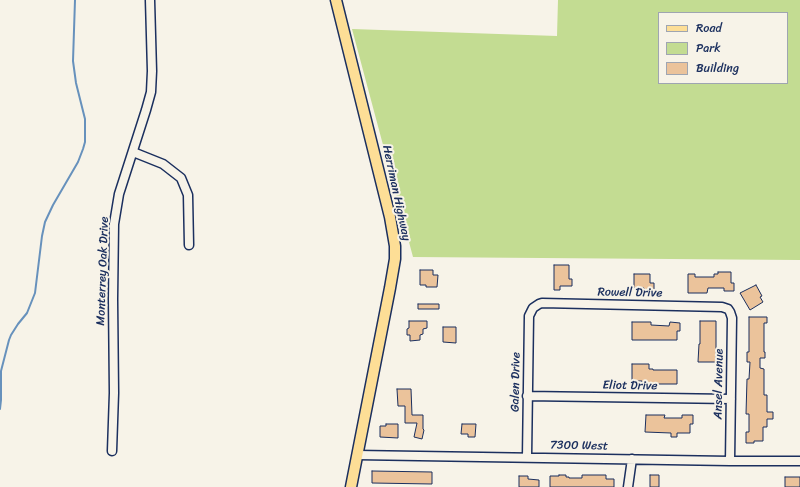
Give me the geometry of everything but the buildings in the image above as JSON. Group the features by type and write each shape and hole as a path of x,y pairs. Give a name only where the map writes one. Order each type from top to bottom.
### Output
{"main road":[{"name":"Herriman Highway","path":"336,0 388,210 395,246 395,259 390,288 351,487"}],"street":[{"name":"Monterrey Oak Drive","path":"112,451 114,393 114,224 119,194 151,92 152,71 150,0"},
{"path":"133,152 163,164 181,178 188,195 189,245"},
{"name":"Rowell Drive","path":"533,308 542,303 722,307 728,309"},
{"name":"Galen Drive","path":"527,457 529,316 533,308"},
{"name":"Ansel Avenue","path":"728,309 732,318 730,460"},
{"name":"Eliot Drive","path":"527,396 731,399"},
{"name":"7300 West","path":"357,455 800,461"},
{"path":"628,487 632,459"}],"green space":[{"path":"558,0 800,0 800,260 413,257 352,29 557,36"}],"waterway":[{"path":"0,409 1,371 11,335 27,313 35,293 45,222 78,162 85,142 85,119 76,83 73,61 75,0"}]}
